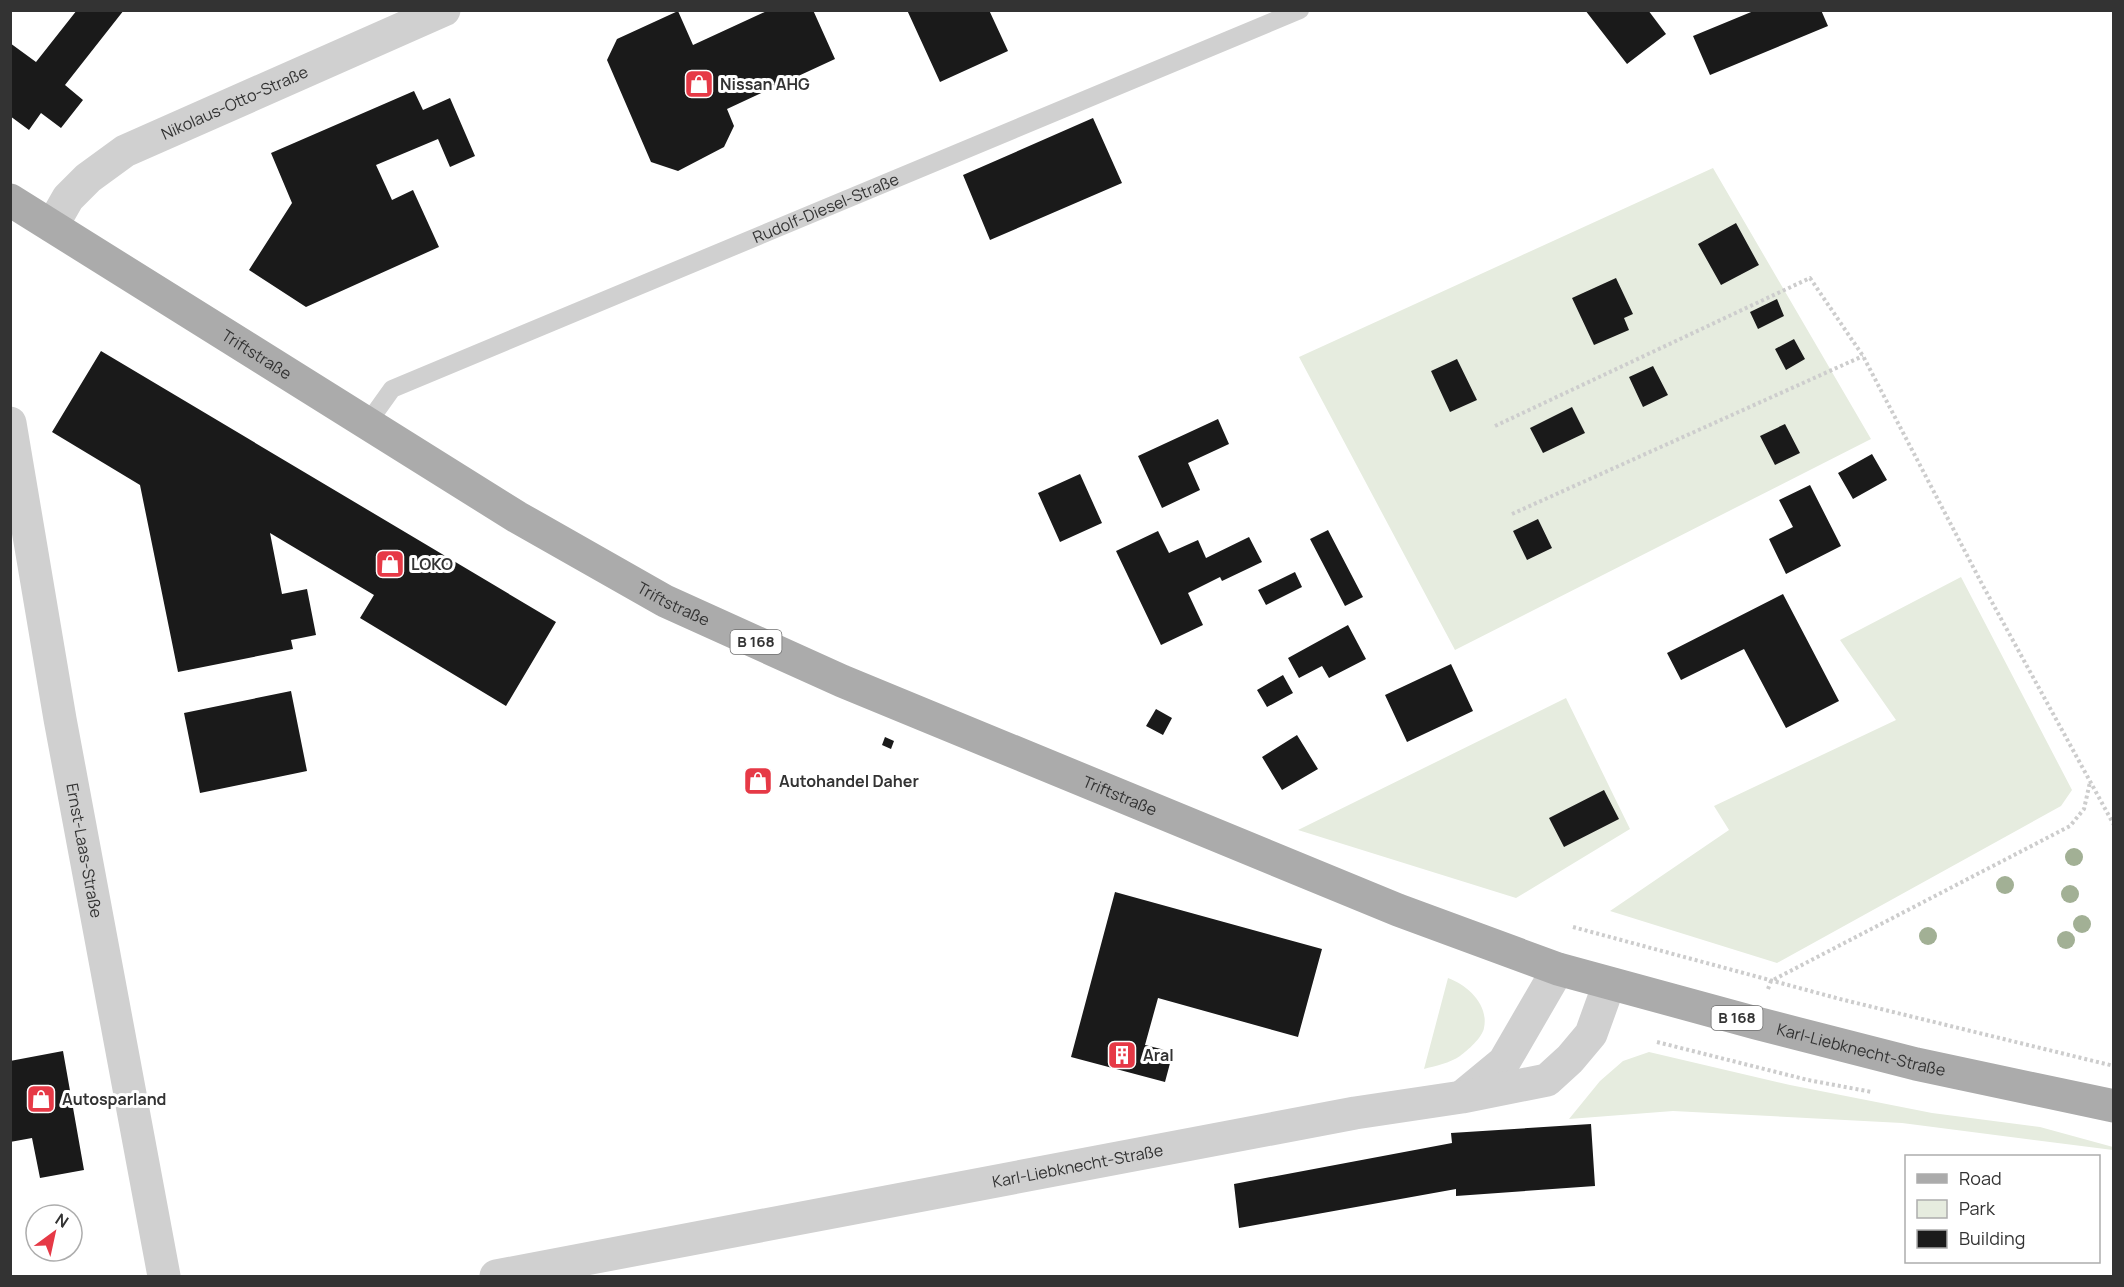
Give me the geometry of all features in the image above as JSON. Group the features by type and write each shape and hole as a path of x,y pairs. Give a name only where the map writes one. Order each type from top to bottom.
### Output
{"main road":[{"name":"Triftstraße","path":"12,203 517,517 665,601 842,681 1042,764 1398,910 1558,969"},
{"name":"Karl-Liebknecht-Straße","path":"1558,969 1916,1064 2114,1106"}],"street":[{"name":"Nikolaus-Otto-Straße","path":"52,226 68,198 81,184 125,152 444,10"},
{"name":"Ernst-Laas-Straße","path":"10,423 60,719 164,1276"},
{"path":"1462,1096 1504,1062 1558,969"},
{"name":"Karl-Liebknecht-Straße","path":"496,1276 553,1271 1344,1115 1546,1080 1570,1059 1591,1034 1609,984"}],"lane":[{"name":"Rudolf-Diesel-Straße","path":"367,424 392,389 1300,10"}],"path":[{"path":"1495,426 1810,278 1863,356 1988,594 2114,825"},
{"path":"1512,514 1863,356"},
{"path":"1756,1023 1771,981 2070,826 2084,809 2090,782"},
{"path":"1573,927 1771,981 2114,1066"}],"green space":[{"path":"1713,168 1871,439 1455,650 1299,357"},
{"path":"1961,577 2072,790 2061,806 1777,963 1610,911 1729,830 1714,806 1896,720 1840,640"},
{"path":"1566,698 1630,829 1516,898 1298,830"},
{"path":"1448,978 1462,985 1480,1003 1485,1019 1483,1032 1478,1040 1460,1056 1424,1069"},
{"path":"1649,1052 1790,1085 1932,1113 2040,1127 2113,1147 2113,1150 1902,1123 1673,1111 1569,1119 1600,1081 1623,1061"}],"building":[{"path":"77,10 124,10 65,85 83,100 61,128 41,113 29,130 10,116 10,43 36,62"},
{"name":"Nissan AHG","path":"769,10 813,10 835,59 727,109 734,126 724,147 678,171 651,162 607,60 617,39 678,11 693,45"},
{"path":"907,10 989,10 1008,51 940,82"},
{"path":"1585,10 1648,10 1666,34 1627,64"},
{"path":"1756,10 1821,10 1828,26 1710,75 1693,36"},
{"path":"414,91 423,110 450,98 475,156 450,167 438,139 376,165 392,200 413,190 439,247 306,307 249,270 292,203 271,153"},
{"path":"1093,118 1122,183 990,240 963,175"},
{"path":"1736,223 1759,265 1721,285 1698,244"},
{"path":"1616,278 1633,314 1624,318 1629,330 1594,345 1572,298"},
{"path":"1777,299 1784,316 1758,329 1750,312"},
{"path":"1794,339 1805,359 1786,370 1775,349"},
{"path":"101,351 556,622 506,706 360,618 374,595 270,533 282,594 307,589 316,635 291,640 293,649 178,672 140,485 52,432"},
{"path":"1457,359 1477,400 1450,412 1431,371"},
{"path":"1653,366 1668,395 1643,407 1629,377"},
{"path":"1572,407 1585,433 1543,453 1530,428"},
{"path":"1218,419 1229,444 1188,463 1200,490 1162,508 1138,456"},
{"path":"1785,424 1800,453 1775,465 1760,436"},
{"path":"1872,454 1887,480 1853,499 1838,473"},
{"path":"1080,474 1102,523 1060,542 1038,493"},
{"path":"1810,485 1841,546 1786,574 1769,539 1793,527 1779,500"},
{"path":"1538,519 1552,548 1527,560 1513,531"},
{"path":"1328,530 1363,597 1345,606 1310,539"},
{"path":"1158,531 1169,553 1198,540 1206,558 1249,537 1262,562 1222,581 1220,577 1188,593 1203,625 1161,645 1116,551"},
{"path":"1295,572 1302,587 1266,605 1258,590"},
{"path":"1783,594 1839,701 1786,728 1744,649 1681,680 1667,653"},
{"path":"1348,625 1366,659 1329,678 1322,666 1299,678 1288,658"},
{"path":"1451,664 1473,711 1407,742 1385,695"},
{"path":"1283,675 1293,693 1267,707 1257,690"},
{"path":"291,691 307,771 200,793 184,713"},
{"path":"1156,709 1172,718 1163,735 1146,726"},
{"path":"1297,735 1318,769 1282,790 1262,757"},
{"path":"885,737 894,741 891,749 882,745"},
{"path":"1604,790 1619,819 1564,847 1549,818"},
{"path":"1115,892 1322,949 1298,1037 1158,998 1145,1045 1173,1052 1165,1082 1071,1057"},
{"name":"Autosparland","path":"63,1051 84,1170 40,1178 32,1138 10,1142 10,1061"},
{"path":"1591,1124 1595,1186 1456,1196 1456,1189 1239,1228 1234,1184 1452,1143 1451,1133"}],"place":[{"name":"Nissan AHG","path":"699,84"},
{"name":"LOKO","path":"390,564"},
{"name":"Autohandel Daher","path":"758,781"},
{"name":"Aral","path":"1122,1055"},
{"name":"Autosparland","path":"41,1099"}]}
